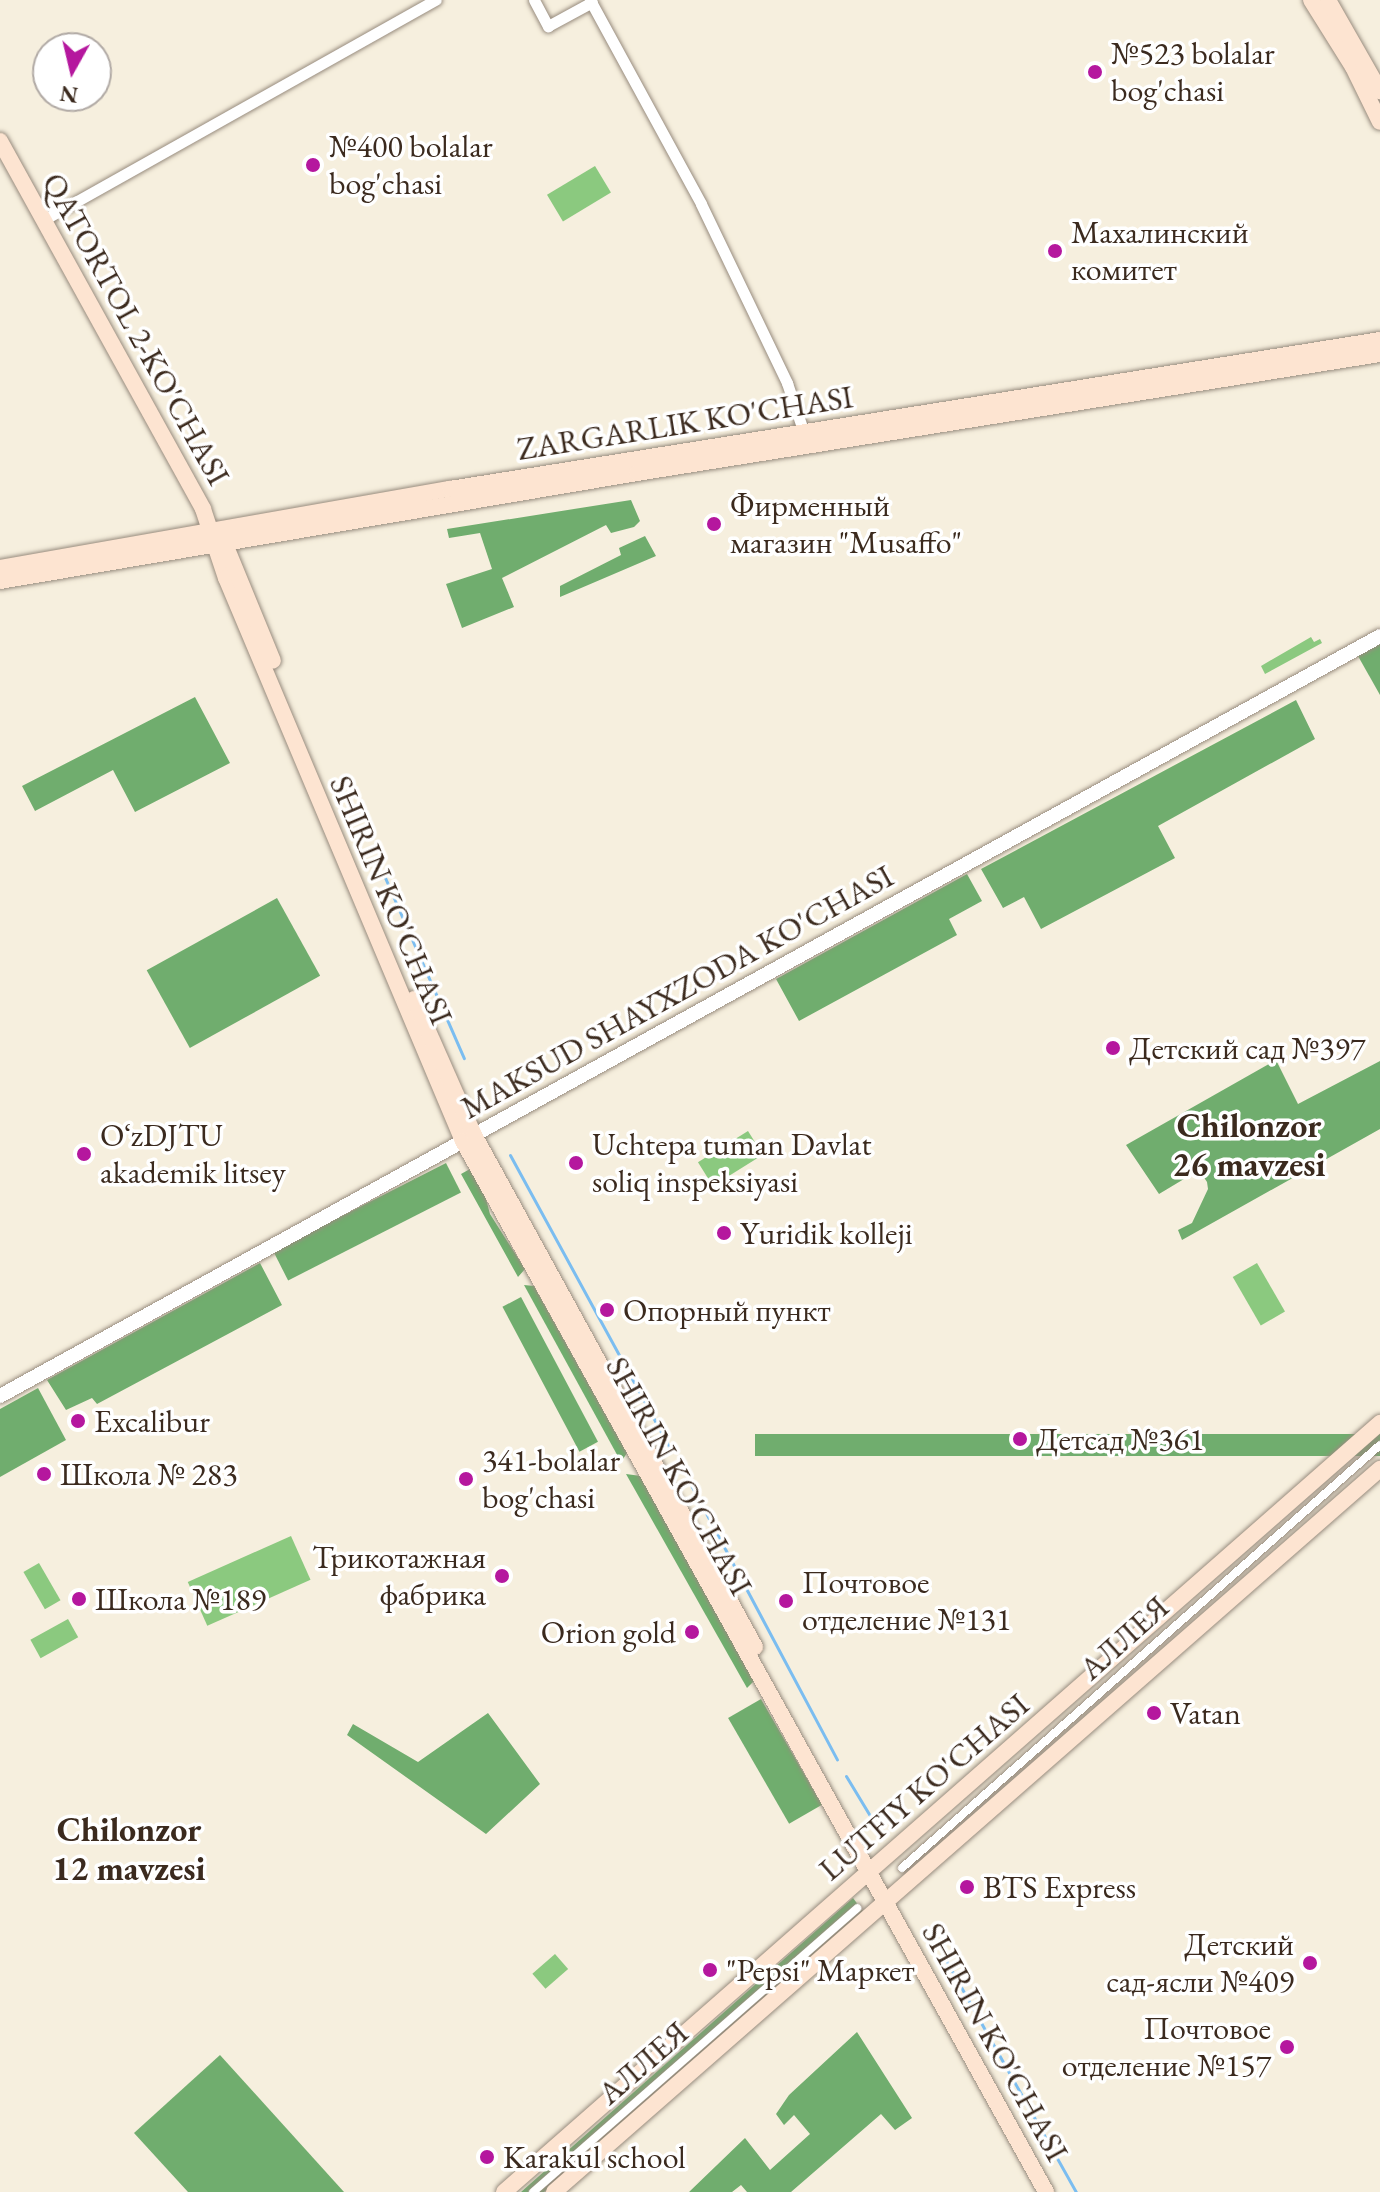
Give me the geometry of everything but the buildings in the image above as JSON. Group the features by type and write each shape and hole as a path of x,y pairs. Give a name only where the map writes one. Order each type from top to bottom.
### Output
{"main road":[{"path":"1311,0 1353,67 1380,122"},
{"path":"1328,0 1380,91"},
{"name":"QATORTOL 2-KO'CHASI","path":"0,141 192,485 217,541"},
{"name":"ZARGARLIK KO'CHASI","path":"0,568 217,541 465,487 1380,340"},
{"name":"ZARGARLIK KO'CHASI","path":"0,581 217,541 1380,354"},
{"name":"SHIRIN KO'CHASI","path":"217,541 327,795 468,1138 873,1871 1058,2192"},
{"name":"LUTFIY KO'CHASI","path":"504,2192 1380,1423"},
{"name":"LUTFIY KO'CHASI","path":"554,2192 1380,1469"},
{"name":"SHIRIN KO'CHASI","path":"890,1901 1046,2192"}],"street":[{"path":"45,219 436,0"},
{"path":"534,0 548,26 591,1 701,204 774,356 804,433"},
{"name":"MAKSUD SHAYXZODA KO'CHASI","path":"0,1396 1380,636"},
{"name":"АЛЛЕЯ","path":"902,1868 1380,1445"},
{"name":"АЛЛЕЯ","path":"533,2192 857,1908"}],"green space":[{"path":"595,166 611,193 563,221 547,195"},
{"path":"631,500 640,521 634,527 611,533 606,525 502,578 514,607 462,628 446,584 492,569 480,533 449,538 447,529"},
{"path":"645,536 656,556 560,597 560,586 621,555 619,548"},
{"path":"1311,637 1314,642 1320,639 1322,643 1265,674 1261,666"},
{"path":"1380,644 1380,695 1358,656"},
{"path":"195,697 230,763 135,812 113,770 35,811 22,786"},
{"path":"1296,700 1315,739 1158,826 1175,858 1041,929 1024,897 1003,908 981,869"},
{"path":"967,874 982,901 949,919 957,935 799,1021 776,979"},
{"path":"277,898 320,976 190,1048 147,970"},
{"path":"1276,1060 1298,1104 1380,1061 1380,1129 1182,1240 1178,1230 1192,1223 1208,1189 1207,1182 1199,1170 1159,1194 1126,1145"},
{"path":"748,1131 763,1155 713,1186 698,1162"},
{"path":"446,1163 461,1192 288,1280 273,1251"},
{"path":"470,1169 485,1195 490,1214 525,1269 518,1277 461,1174"},
{"path":"260,1263 282,1305 97,1404 92,1398 66,1410 47,1380"},
{"path":"1257,1263 1285,1311 1261,1325 1233,1277"},
{"path":"524,1285 534,1286 627,1453 621,1462"},
{"path":"521,1297 598,1442 579,1452 502,1307"},
{"path":"38,1388 66,1440 0,1477 0,1409"},
{"path":"755,1434 1380,1434 1380,1456 755,1456"},
{"path":"626,1474 641,1476 755,1680 747,1688"},
{"path":"291,1536 311,1580 207,1626 188,1582"},
{"path":"39,1563 60,1600 45,1609 23,1572"},
{"path":"68,1619 78,1637 41,1658 30,1640"},
{"path":"761,1699 822,1805 789,1824 728,1718"},
{"path":"488,1713 540,1784 486,1834 347,1735 353,1724 418,1762"},
{"path":"853,1898 865,1914 544,2192 521,2192"},
{"path":"555,1954 568,1969 545,1989 532,1974"},
{"path":"857,2032 912,2118 895,2130 881,2114 791,2192 747,2192 741,2185 732,2192 689,2192 745,2138 770,2170 810,2134 794,2115 784,2125 776,2114 789,2095"},
{"path":"220,2055 344,2192 188,2192 134,2133"}],"waterway":[{"path":"383,873 464,1058"},
{"path":"510,1155 671,1450"},
{"path":"690,1483 837,1759"},
{"path":"846,1776 878,1829"},
{"path":"943,1955 1076,2192"}],"place":[{"name":"№523 bolalar bog'chasi","path":"1095,72"},
{"name":"№400 bolalar bog'chasi","path":"313,165"},
{"name":"Махалинский комитет","path":"1055,251"},
{"name":"Фирменный магазин \"Musaffo\"","path":"714,524"},
{"name":"Детский сад №397","path":"1113,1048"},
{"name":"OʻzDJTU akademik litsey","path":"84,1154"},
{"name":"Uchtepa tuman Davlat soliq inspeksiyasi","path":"576,1163"},
{"name":"Yuridik kolleji","path":"724,1233"},
{"name":"Опорный пункт","path":"607,1310"},
{"name":"Excalibur","path":"78,1421"},
{"name":"Детсад №361","path":"1020,1439"},
{"name":"Школа № 283","path":"44,1474"},
{"name":"341-bolalar bog'chasi","path":"466,1479"},
{"name":"Трикотажная фабрика","path":"502,1576"},
{"name":"Школа №189","path":"79,1599"},
{"name":"Почтовое отделение №131","path":"786,1601"},
{"name":"Orion gold","path":"692,1632"},
{"name":"Vatan","path":"1154,1713"},
{"name":"BTS Express","path":"967,1887"},
{"name":"Детский сад-ясли №409","path":"1310,1963"},
{"name":"\"Pepsi\" Маркет","path":"710,1970"},
{"name":"Почтовое отделение №157","path":"1287,2047"},
{"name":"Karakul school","path":"487,2157"}],"district":[{"name":"Chilonzor 26 mavzesi","path":"1249,1144"},
{"name":"Chilonzor 12 mavzesi","path":"129,1848"}]}
